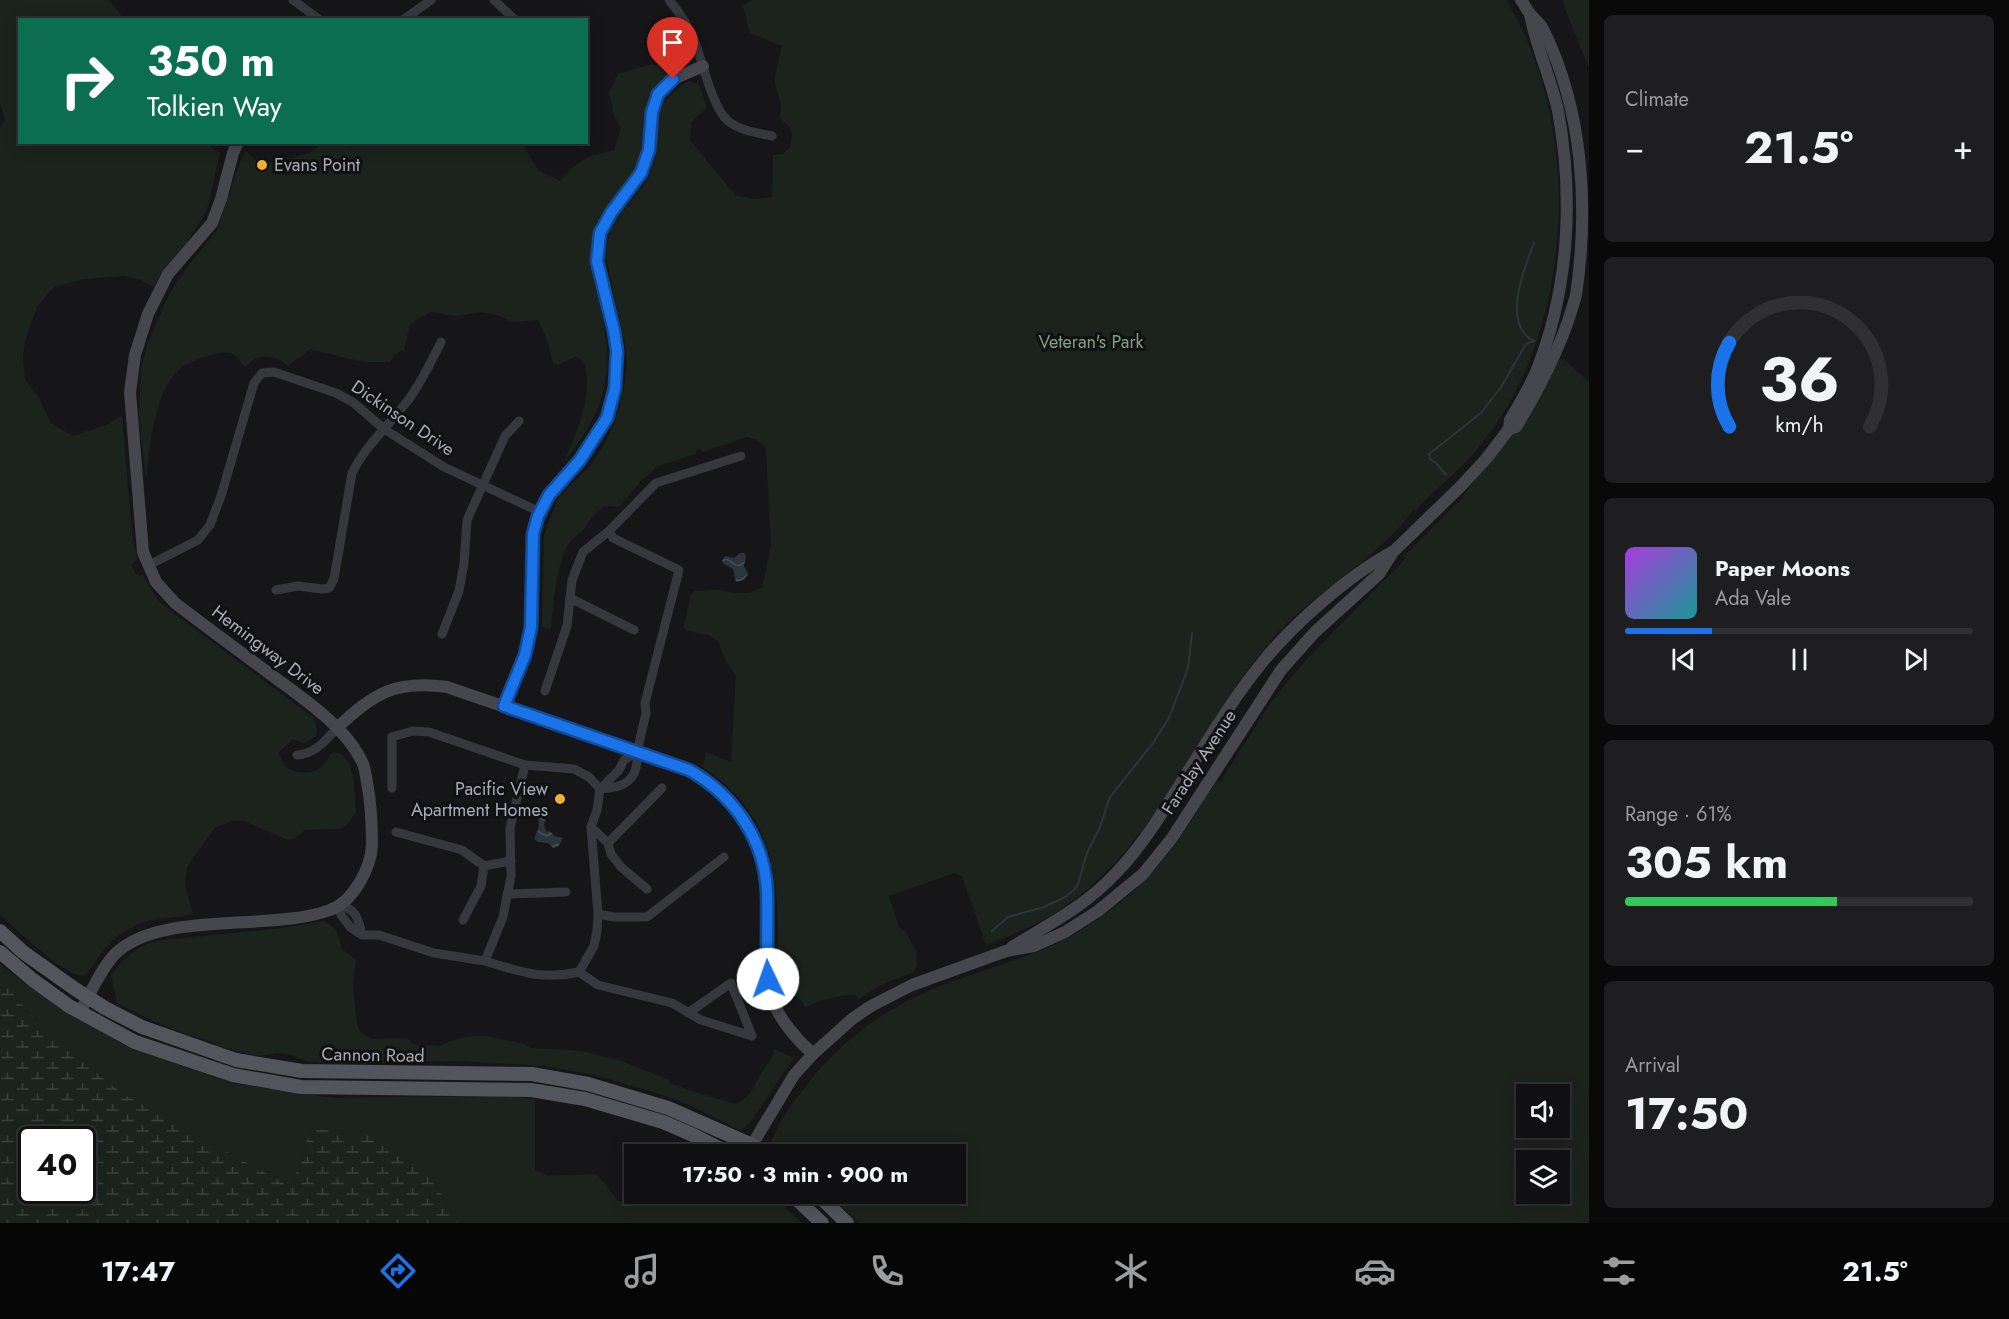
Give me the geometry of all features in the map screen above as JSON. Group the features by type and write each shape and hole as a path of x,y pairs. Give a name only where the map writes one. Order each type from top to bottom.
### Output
{"main road":[{"name":"Cannon Road","path":"0,931 23,952 88,998 142,1028 236,1060 302,1071 532,1074 588,1084 668,1108 747,1144"},
{"name":"Cannon Road","path":"0,952 33,980 80,1012 135,1042 233,1075 301,1087 531,1090 585,1099 663,1122 711,1144"},
{"path":"802,1204 822,1223"},
{"path":"827,1204 847,1223"}],"street":[{"path":"293,0 317,18"},
{"path":"406,18 431,0"},
{"path":"494,0 513,18"},
{"path":"669,0 682,16 693,37 713,96 727,120 745,131 772,136"},
{"name":"Faraday Avenue","path":"1509,429 1516,427 1548,370 1575,296 1584,242 1580,132 1560,69 1542,26 1521,0"},
{"name":"Faraday Avenue","path":"752,1144 794,1075 813,1054 852,1019 889,997 948,971 1006,951 1034,946 1065,932 1098,911 1143,874 1172,838 1281,670 1315,632 1379,574 1393,552 1461,486 1509,429 1510,420 1536,373 1556,310 1563,269 1567,219 1563,142 1547,69 1530,14"},
{"path":"504,706 525,655 531,627 533,534 540,512 549,495 580,460 607,418 615,388 617,351 597,261 600,233 611,213 641,173 649,150 652,112 658,94 673,79 703,66"},
{"name":"Hemingway Drive","path":"80,1012 114,955 125,946 146,935 188,927 301,917 332,910 357,888 371,855 373,815 364,765 350,742 321,712 175,603 156,582 143,552 139,525 130,392 135,355 148,314 168,274 212,223 237,144"},
{"path":"276,590 298,586 329,588 334,579 352,473 359,459 408,400 424,376 441,342"},
{"name":"Dickinson Drive","path":"149,565 198,540 210,525 221,496 254,382 262,373 274,372 336,393 354,403 384,429 444,467 540,512"},
{"path":"442,634 459,591 464,563 467,520 505,436 519,421"},
{"path":"545,692 567,626 572,580 583,552 609,531 656,483 741,456"},
{"path":"600,789 617,788 628,781 638,764 637,752 645,703 679,570 613,538 609,531"},
{"name":"Faraday Avenue","path":"1006,951 1078,908 1117,872 1150,830 1238,694 1262,662 1329,597 1369,565 1393,552"},
{"path":"570,598 634,630"},
{"path":"297,755 305,755 321,746 337,728 380,693 405,685 424,684 447,687 701,776 724,795 743,818 761,853 767,890 766,956 772,999 787,1024 813,1054"},
{"path":"392,788 392,737 413,730 429,732 525,765 574,769 589,777 600,789"},
{"path":"579,972 594,946 597,932 598,915 591,827 597,810 600,789 619,770 624,760 637,752"},
{"path":"485,961 503,917 511,876 510,828 525,765"},
{"path":"608,843 662,788"},
{"path":"591,827 608,843 611,854 621,867 647,888"},
{"path":"396,832 462,850 484,866 511,861"},
{"path":"598,915 647,917 724,857"},
{"path":"463,920 481,886 484,866"},
{"path":"507,894 566,892"},
{"path":"339,904 349,907 358,918 362,935 379,935 434,952 485,961 529,974 547,976 579,972 598,985 672,1003 688,1013 701,1020 752,1036 731,982 688,1013"}],"green space":[{"path":"0,0 109,0 123,18 18,18 18,144 206,144 220,153 208,206 203,218 153,287 141,280 124,276 84,279 54,287 37,307 25,341 23,357 25,380 38,396 51,423 73,436 106,425 122,416 132,534 137,559 131,565 136,574 143,575 157,599 173,613 313,717 317,729 316,736 304,743 293,739 279,752 288,769 298,772 317,770 333,752 341,754 350,767 354,786 356,812 346,826 339,829 305,830 296,838 288,840 244,821 234,820 215,828 187,867 185,886 193,913 151,920 127,930 109,943 84,976 63,968 52,960 0,914 0,128 5,119 0,103"},
{"name":"Veteran's Park","path":"751,0 1506,0 1529,45 1546,95 1556,147 1559,202 1556,256 1546,309 1530,359 1508,405 1465,463 1416,511 1414,509 1383,544 1309,604 1274,637 1223,705 1154,813 1129,847 1100,878 1067,905 1048,917 986,945 962,876 954,873 889,896 899,927 905,931 916,951 917,966 913,972 881,985 858,999 857,995 838,997 816,1002 806,1008 801,1000 780,984 775,879 763,837 754,818 741,800 703,767 706,752 731,762 736,676 726,662 718,641 708,635 687,631 684,627 690,597 694,591 716,590 745,593 762,588 771,546 766,448 758,441 747,437 702,452 700,449 696,451 696,454 658,466 641,481 618,508 608,506 599,510 567,546 557,576 551,629 542,627 544,535 558,498 590,466 604,445 615,422 623,392 627,367 625,345 606,258 607,243 616,221 650,174 653,166 657,121 662,106 677,89 689,81 699,84 707,108 691,122 690,140 736,196 754,199 772,197 773,155 783,154 790,147 792,134 790,127 779,117 781,103 775,80 782,46 750,33 743,7"},
{"path":"1563,0 1589,0 1589,68 1566,11"},
{"path":"684,44 686,60 679,69 661,81 650,96 638,161 629,179 603,211 594,230 591,248 592,266 604,326 607,368 599,405 591,423 564,462 579,425 586,398 586,372 583,360 575,357 558,365 553,363 547,340 538,320 514,322 480,312 458,316 430,312 410,324 404,350 394,355 390,362 363,362 310,349 288,366 277,359 264,356 256,358 245,367 235,355 229,353 218,353 185,365 166,386 160,401 152,435 146,481 139,415 141,368 147,345 179,278 217,230 240,162 246,151 259,163 282,161 311,152 322,144 346,144 350,147 352,144 523,144 538,170 560,181 572,168 584,160 614,150 621,127 614,115 609,92 618,74 652,64 656,66 671,56 673,48"},
{"path":"1562,357 1589,382 1589,1223 859,1223 838,1204 966,1204 966,1144 771,1144 784,1116 818,1071 858,1032 873,1021 922,994 1038,952 1075,934 1118,904 1138,886 1173,847 1218,778 1219,784 1269,705 1289,680 1407,557 1402,558 1461,499"},
{"path":"325,921 336,930 342,949 356,960 353,985 357,1025 362,1034 373,1039 407,1038 414,1044 440,1046 453,1040 486,1036 521,1043 531,1048 586,1052 621,1061 668,1080 670,1083 736,1104 750,1093 774,1049 794,1058 752,1120 741,1131 692,1106 657,1093 594,1075 544,1066 460,1061 407,1062 396,1060 381,1063 343,1064 307,1061 277,1053 259,1056 217,1046 214,1042 164,1026 117,1003 111,976 130,954 147,944 165,939 282,928"},
{"path":"0,964 120,1043 231,1083 335,1098 501,1096 535,1099 535,1170 548,1176 597,1174 618,1201 624,1201 624,1204 782,1204 802,1223 458,1223 435,1183 311,1129 291,1187 123,1094 66,1048 25,1009 0,975"},
{"path":"0,975 25,1009 66,1048 123,1094 291,1187 311,1129 376,1134 435,1183 458,1223 0,1223"}],"water":[{"path":"740,553 746,556 744,566 748,574 744,580 736,582 733,569 722,561 725,556 734,558"},
{"path":"542,812 546,816 544,825 546,831 563,838 558,847 553,848 548,843 534,839 539,827 538,815"}],"waterway":[{"path":"1534,243 1521,281 1517,310 1519,323 1524,333 1534,341"},
{"path":"1446,475 1430,459 1429,454 1481,413 1501,387 1526,344 1534,341"},
{"path":"992,931 1008,917 1044,907 1074,890 1110,797 1153,743 1169,718 1188,668 1192,633"}],"place":[{"name":"Evans Point","path":"262,165"},
{"name":"Pacific View Apartment Homes","path":"560,799"}],"route":[{"path":"673,79 658,94 652,112 649,150 641,173 611,213 600,233 597,261 617,351 615,388 607,418 580,460 549,495 538,516 533,534 531,627 525,655 504,706 689,770 701,776 724,795 743,818 761,853 767,890 768,979"}]}
